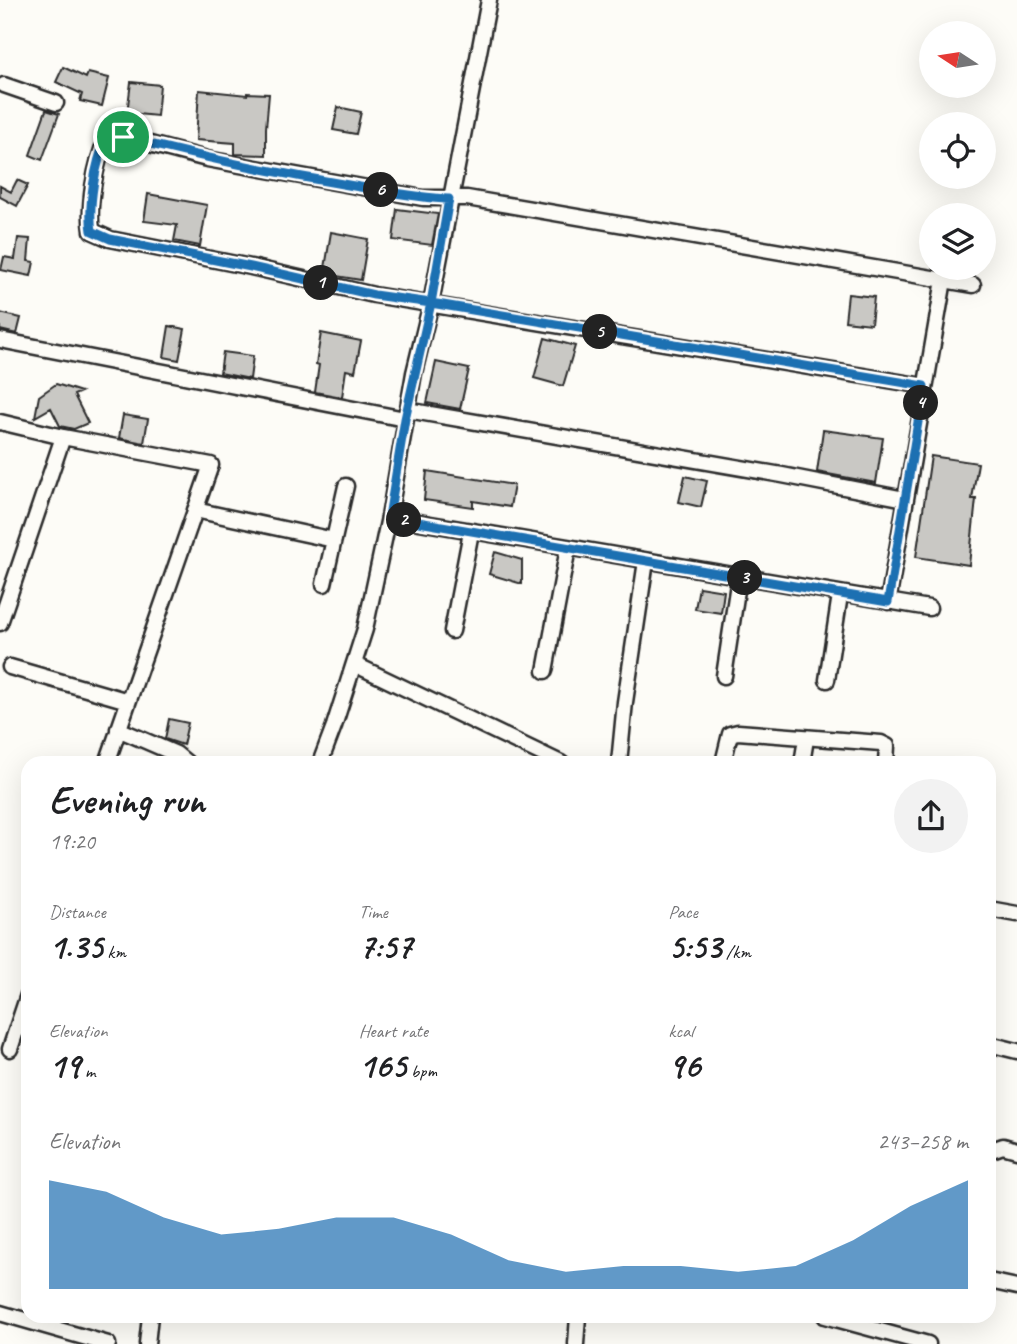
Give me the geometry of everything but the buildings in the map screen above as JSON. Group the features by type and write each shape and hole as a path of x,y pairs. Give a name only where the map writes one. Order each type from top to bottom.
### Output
{"street":[{"path":"322,756 365,628 489,0"},
{"path":"1,87 56,103"},
{"path":"919,276 467,198 424,198 284,174 207,159 123,137 106,140 101,150 90,216 92,231 100,235 374,295 924,386"},
{"path":"888,602 944,280 973,285"},
{"path":"0,340 406,415 782,475 905,499"},
{"path":"0,422 63,437 211,465 109,756"},
{"path":"0,623 63,437"},
{"path":"324,584 346,486"},
{"path":"195,510 334,540"},
{"path":"389,517 929,608"},
{"path":"452,631 471,531"},
{"path":"545,671 568,548"},
{"path":"620,756 646,561"},
{"path":"724,676 739,577"},
{"path":"827,680 840,595"},
{"path":"354,664 546,756"},
{"path":"10,667 128,701"},
{"path":"118,729 178,756"},
{"path":"724,756 727,738 734,732 881,743 887,746 886,756"},
{"path":"803,756 806,739"},
{"path":"996,910 1017,914"},
{"path":"10,1049 21,1023"},
{"path":"996,1046 1017,1051"},
{"path":"996,1148 1003,1146 1017,1150"},
{"path":"996,1282 1017,1287"},
{"path":"0,1313 21,1319"},
{"path":"35,1323 108,1344"},
{"path":"148,1344 150,1323"},
{"path":"576,1344 578,1323"},
{"path":"851,1323 928,1344"}],"route":[{"path":"123,137 106,140 101,150 90,216 92,231 110,239 374,295 431,303 414,373 389,517 888,602 924,386 431,303 449,199 424,198 297,177 207,159 123,137"}]}
